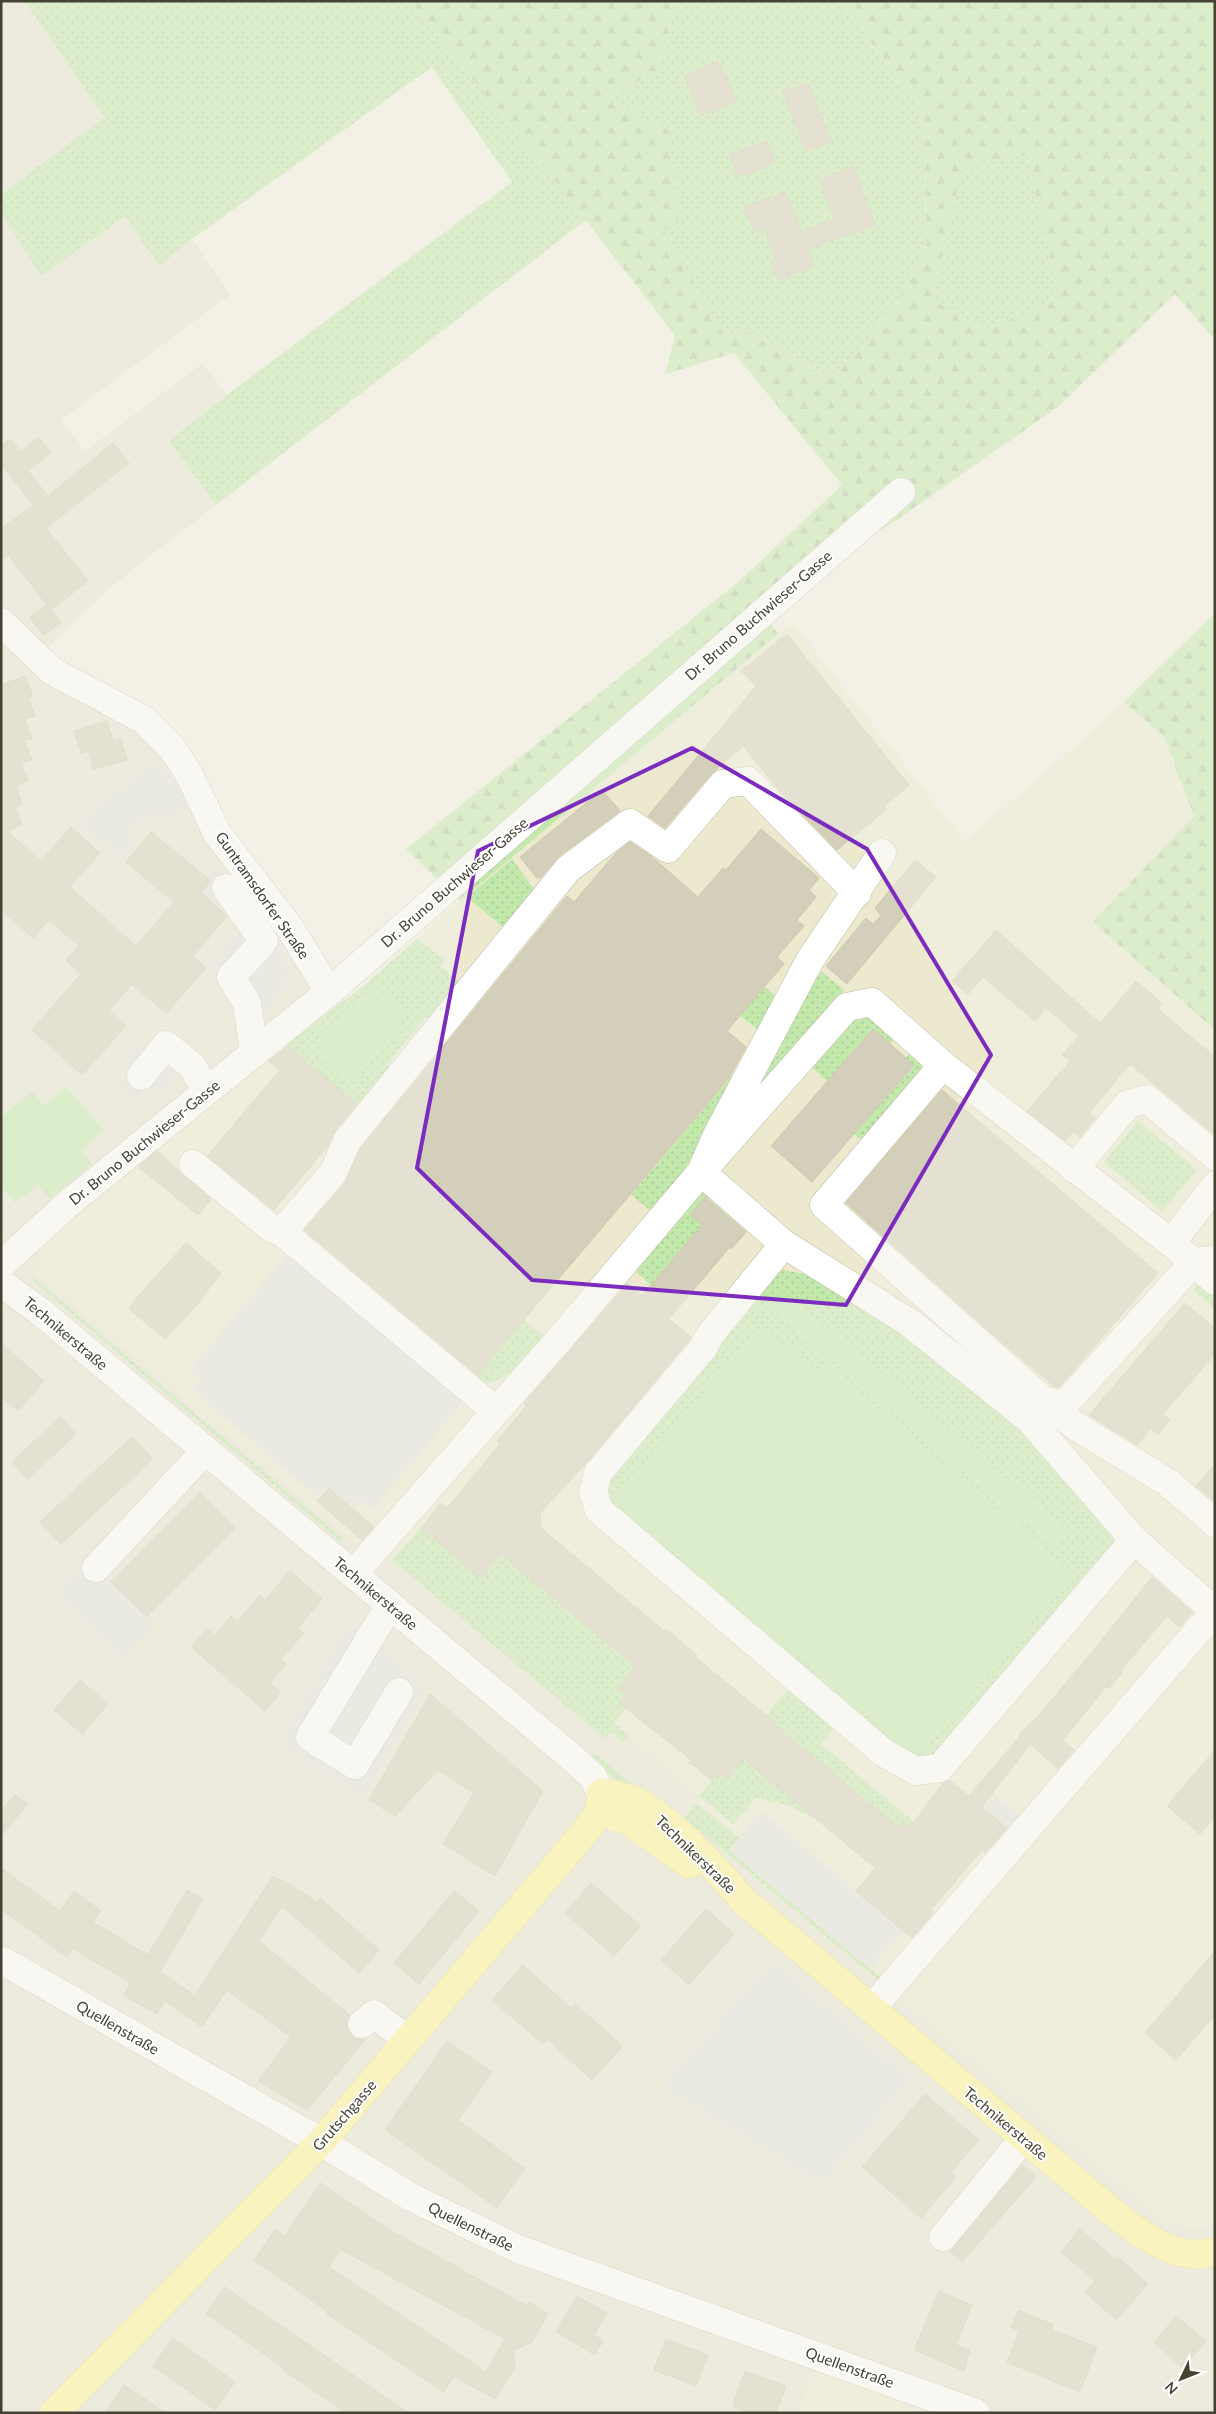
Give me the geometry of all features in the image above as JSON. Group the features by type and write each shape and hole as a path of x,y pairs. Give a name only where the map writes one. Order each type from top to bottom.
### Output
{"main road":[{"name":"Technikerstraße","path":"601,1802 618,1795 637,1802 665,1822 720,1873 744,1901 1145,2238 1171,2250 1192,2254 1215,2252"},
{"name":"Grutschgasse","path":"61,2410 321,2142 408,2040 601,1802"}],"street":[{"name":"Dr. Bruno Buchwieser-Gasse","path":"1,1265 69,1203 329,992 901,492"},
{"name":"Guntramsdorfer Straße","path":"1,622 52,671 144,720 172,748 189,774 217,833 290,928 329,992"},
{"path":"282,1232 333,1173 347,1141 568,869 630,823 668,849 723,784 748,781 857,893"},
{"path":"700,1172 717,1135 810,960 857,893 882,853"},
{"path":"226,888 264,941 231,976 247,1003 254,1052"},
{"path":"353,1574 496,1411 700,1172 847,1007 872,1002 943,1065 1074,1169 1171,1243 1204,1261 1215,1281"},
{"path":"141,1076 166,1045 191,1065 208,1090"},
{"path":"871,2009 1210,1617 1207,1604 1134,1540 1037,1411 824,1205 943,1065"},
{"path":"1074,1169 1128,1104 1147,1099 1215,1156"},
{"path":"193,1164 271,1228 282,1232 496,1411"},
{"path":"700,1172 784,1244 910,1323 1037,1411 1074,1425 1167,1482 1215,1523"},
{"path":"1171,1243 1215,1186"},
{"path":"784,1244 710,1335 703,1348 598,1473 593,1492 599,1510 884,1753 916,1771 940,1768 1134,1540"},
{"path":"1037,1411 1065,1404 1204,1261"},
{"name":"Technikerstraße","path":"1,1283 30,1303 577,1762 593,1776 601,1802"},
{"path":"96,1568 206,1450"},
{"path":"390,1605 310,1737 355,1764 399,1692"},
{"name":"Quellenstraße","path":"1,1960 321,2142 411,2197 518,2249 976,2413"},
{"path":"362,2024 374,2014 408,2040"},
{"path":"943,2237 1024,2138"}],"highlighted area":[{"path":"692,748 867,849 991,1055 846,1305 532,1280 417,1168 478,851"}],"shaded area":[{"path":"1,1 24,1 105,117 1,194"},
{"path":"1,213 41,276 125,217 159,266 192,239 230,295 61,420 85,451 203,363 227,395 169,441 216,505 118,581 44,651 153,717 254,871 314,938 345,1000 286,1045 40,1244 362,1548 392,1560 605,1738 612,1732 623,1742 629,1736 700,1796 685,1818 1159,2218 1172,2225 1211,2227 1215,2225 1215,2413 1,2413"},
{"path":"1215,613 1215,2225 1197,2229 1172,2225 1159,2218 684,1818 700,1796 629,1736 623,1742 612,1732 605,1739 392,1560 362,1548 39,1276 39,1244 286,1045 362,987 460,901 792,622 964,841 1043,775 1124,702"},
{"path":"158,761 188,802 160,824 150,813 126,831 136,841 120,857 82,824 96,807"},
{"path":"216,865 275,945 288,967 285,988 267,1012 242,1029 238,1007 210,965 242,927 201,892 210,882 206,877"},
{"path":"138,1044 175,1077 158,1096 145,1085 135,1097 121,1085 131,1073 121,1063"},
{"path":"289,1252 464,1401 372,1510 361,1500 354,1507 328,1486 318,1498 192,1390 201,1379 190,1369"},
{"path":"88,1560 154,1625 123,1657 57,1592"},
{"path":"350,1622 425,1689 363,1796 280,1744"},
{"path":"995,1795 1022,1817 1010,1830 984,1809"},
{"path":"761,1811 903,1930 870,1969 729,1850"},
{"path":"772,1961 910,2079 823,2183 662,2087"},
{"path":"814,2369 931,2413 798,2413"}],"green space":[{"path":"24,1 410,1 586,220 216,505 169,441 227,395 512,182 432,67 192,239 159,266 125,217 41,276 1,213 1,194 105,117"},
{"path":"410,1 494,1 496,3 498,1 677,1 658,69 610,99 669,131 678,223 664,230 726,338 741,329 832,379 897,305 927,243 922,108 839,1 1215,1 1215,340 1175,294 1059,406 901,517 760,607 778,634 460,901 406,849 738,582 842,485 734,353 665,374 675,336 586,220","holes":["1026,155 1060,298 985,330 933,300 962,168"]},
{"path":"677,1 839,1 922,108 927,243 897,305 833,379 741,329 726,338 663,230 610,99 658,69"},
{"path":"1026,155 1061,298 985,330 933,300 962,167"},
{"path":"1215,613 1215,1030 1093,922 1194,816 1164,736 1124,702"},
{"path":"512,859 539,896 509,932 467,897"},
{"path":"417,939 445,960 440,966 464,986 433,1022 426,1017 387,1064 393,1070 362,1109 286,1045 362,987"},
{"path":"822,972 844,990 744,1110 814,981"},
{"path":"371,984 408,1015 351,1084 314,1053"},
{"path":"765,987 781,1001 760,1031 740,1016"},
{"path":"864,1016 875,1019 896,1037 890,1044 872,1029 827,1081 808,1064 854,1020"},
{"path":"912,1051 922,1064 920,1071 861,1140 854,1134 914,1066 906,1058"},
{"path":"752,1052 681,1176 654,1209 650,1210 631,1195"},
{"path":"67,1087 104,1131 81,1150 92,1164 49,1199 38,1185 15,1203 1,1186 1,1117 32,1091 44,1106"},
{"path":"1138,1121 1197,1170 1162,1211 1104,1162"},
{"path":"705,1189 762,1236 758,1241 707,1197 704,1198 691,1213 691,1216 702,1225 651,1285 637,1273 637,1269"},
{"path":"779,1269 826,1278 1014,1414 1116,1536 1107,1558 935,1759 917,1763 606,1504 603,1476"},
{"path":"33,1277 344,1539 341,1542 34,1282 31,1279"},
{"path":"1200,1284 1215,1291 1215,1309 1194,1291 1196,1286"},
{"path":"783,1291 1067,1528 1052,1546 769,1308"},
{"path":"523,1319 546,1338 516,1368 499,1380 480,1384 473,1380"},
{"path":"761,1325 817,1372 825,1364 1073,1573 918,1758 613,1501"},
{"path":"421,1528 481,1578 501,1554 635,1666 617,1688 625,1694 619,1702 626,1708 613,1723 629,1736 623,1742 612,1732 605,1739 392,1560"},
{"path":"792,1685 837,1723 821,1744 914,1822 911,1825 896,1826 774,1724 775,1722 767,1715"},
{"path":"596,1754 659,1806 663,1812 611,1776 592,1756"},
{"path":"744,1759 815,1818 784,1804 756,1798 733,1824 700,1796 718,1773 727,1780"},
{"path":"696,1803 739,1838 729,1850 883,1979 880,1982 684,1818"}],"building":[{"path":"719,61 736,101 701,116 684,76"},
{"path":"808,83 831,142 806,151 783,92"},
{"path":"767,141 775,163 745,175 744,173 737,175 730,155"},
{"path":"854,167 875,225 808,249 814,266 778,280 770,261 776,259 764,227 754,231 744,207 786,192 801,231 834,219 819,179"},
{"path":"39,437 51,453 28,471 48,496 113,443 129,463 46,528 88,581 51,610 8,555 1,560 1,529 33,505 1,464 1,445 10,439 21,451"},
{"path":"47,604 61,622 44,636 30,617"},
{"path":"787,634 909,785 885,806 887,809 837,850 780,791 743,746 711,774 665,828 648,816 756,686 741,671"},
{"path":"25,676 33,697 28,698 35,716 25,719 32,739 25,741 32,760 21,763 28,781 16,786 22,804 15,807 22,825 7,831 41,861 71,827 100,853 70,887 136,946 174,902 126,862 151,832 211,881 201,892 227,916 193,956 206,968 166,1013 132,984 109,1011 126,1026 82,1075 32,1030 81,974 66,960 79,946 49,920 33,938 1,910 1,685"},
{"path":"107,721 113,741 121,739 127,760 93,769 88,751 81,753 74,731"},
{"path":"602,790 620,811 559,856 540,878 537,878 520,857"},
{"path":"761,829 819,878 809,890 816,897 797,920 804,926 777,957 784,964 727,1031 746,1047 729,1078 477,1375 304,1230 345,1183 360,1149 567,896 574,902 616,853 630,842 651,856 698,897 723,868 726,870"},
{"path":"915,860 936,877 847,984 826,966 866,918 873,924 881,916 875,908"},
{"path":"996,930 1100,1023 1136,981 1162,1003 1157,1008 1215,1057 1215,1135 1130,1064 1089,1113 1095,1118 1080,1137 1073,1131 1065,1141 1027,1111 1070,1061 1062,1055 1079,1036 1046,1008 1035,1021 983,977 968,994 952,981"},
{"path":"873,1029 914,1065 812,1182 771,1146"},
{"path":"287,1046 357,1104 335,1131 327,1147 274,1210 207,1156 280,1070 269,1061"},
{"path":"942,1090 1158,1273 1059,1387 1055,1387 991,1333 846,1203"},
{"path":"157,1151 211,1199 198,1215 138,1167"},
{"path":"705,1197 746,1232 732,1248 729,1248 669,1319 691,1337 690,1339 590,1459 540,1513 541,1528 664,1631 666,1629 697,1655 695,1657 775,1722 774,1724 896,1826 912,1825 943,1783 949,1780 969,1796 1020,1736 1020,1733 1037,1717 1093,1651 1152,1577 1192,1612 1179,1627 1167,1616 1122,1669 1123,1672 1109,1688 1106,1687 1063,1740 1074,1750 1058,1769 1030,1744 982,1807 1007,1828 985,1853 982,1850 931,1910 934,1912 912,1938 856,1891 875,1868 744,1759 727,1780 718,1773 712,1780 689,1762 691,1760 618,1702 625,1694 617,1688 635,1666 501,1554 481,1578 421,1528 441,1503 447,1508 500,1444 497,1441 526,1406 524,1403 627,1284 642,1296 702,1225 690,1215"},
{"path":"186,1243 221,1273 195,1307 165,1339 129,1309 138,1296"},
{"path":"1185,1303 1215,1328 1215,1354 1163,1414 1170,1420 1158,1435 1151,1428 1137,1445 1089,1415"},
{"path":"1,1343 44,1381 18,1411 1,1397"},
{"path":"60,1417 76,1434 28,1479 12,1462"},
{"path":"132,1437 153,1459 61,1544 40,1522"},
{"path":"1215,1464 1215,1502 1196,1486"},
{"path":"329,1488 374,1527 362,1540 317,1501"},
{"path":"200,1492 236,1528 147,1617 111,1582"},
{"path":"290,1571 322,1599 298,1628 304,1633 281,1659 286,1664 270,1683 281,1692 265,1711 191,1647 207,1629 215,1635 231,1616 237,1622 260,1595 265,1600"},
{"path":"80,1680 108,1704 82,1734 54,1710"},
{"path":"430,1694 543,1791 495,1876 443,1844 474,1793 438,1770 395,1816 369,1800"},
{"path":"1215,1750 1215,1817 1200,1834 1167,1806"},
{"path":"15,1795 28,1804 1,1836 1,1810"},
{"path":"1,1868 60,1911 74,1891 101,1911 93,1922 148,1955 187,1890 203,1899 160,1972 195,1995 272,1877 284,1881 317,1902 320,1898 379,1950 359,1973 282,1906 259,1941 350,2015 347,2026 350,2034 357,2039 366,2039 307,2110 258,2081 291,2037 227,1990 202,2027 165,2001 157,2014 124,1995 131,1983 73,1949 67,1957 1,1909"},
{"path":"591,1883 641,1926 614,1956 565,1913"},
{"path":"454,1891 479,1911 419,1984 394,1963"},
{"path":"706,1909 734,1934 689,1985 661,1960"},
{"path":"1215,1951 1215,2015 1176,2060 1145,2033"},
{"path":"523,1965 571,2008 575,2004 623,2046 592,2080 547,2039 543,2044 492,2000"},
{"path":"447,2041 492,2072 458,2120 525,2168 497,2208 385,2130"},
{"path":"925,2094 979,2140 951,2172 956,2177 921,2218 862,2167"},
{"path":"1022,2165 1036,2177 962,2262 950,2251"},
{"path":"321,2183 385,2227 527,2306 529,2302 548,2314 532,2342 514,2350 515,2368 495,2399 454,2376 444,2392 327,2314 328,2312 254,2260 275,2229 284,2236","holes":["340,2249 505,2339 486,2372 329,2267"]},
{"path":"1080,2229 1115,2259 1117,2256 1148,2284 1116,2320 1085,2292 1095,2281 1061,2252"},
{"path":"225,2287 409,2413 347,2413 283,2370 284,2368 206,2314"},
{"path":"939,2291 972,2305 956,2345 970,2350 964,2371 914,2350"},
{"path":"577,2296 607,2313 594,2335 603,2341 595,2355 556,2332"},
{"path":"1018,2310 1054,2325 1052,2330 1097,2347 1080,2392 1007,2362 1019,2331 1011,2327"},
{"path":"1176,2316 1206,2341 1183,2368 1154,2343"},
{"path":"173,2338 235,2382 215,2410 153,2366"},
{"path":"666,2339 708,2355 696,2386 654,2370"},
{"path":"745,2371 786,2386 776,2413 748,2413 732,2406"},
{"path":"124,2385 166,2413 105,2413"}]}
